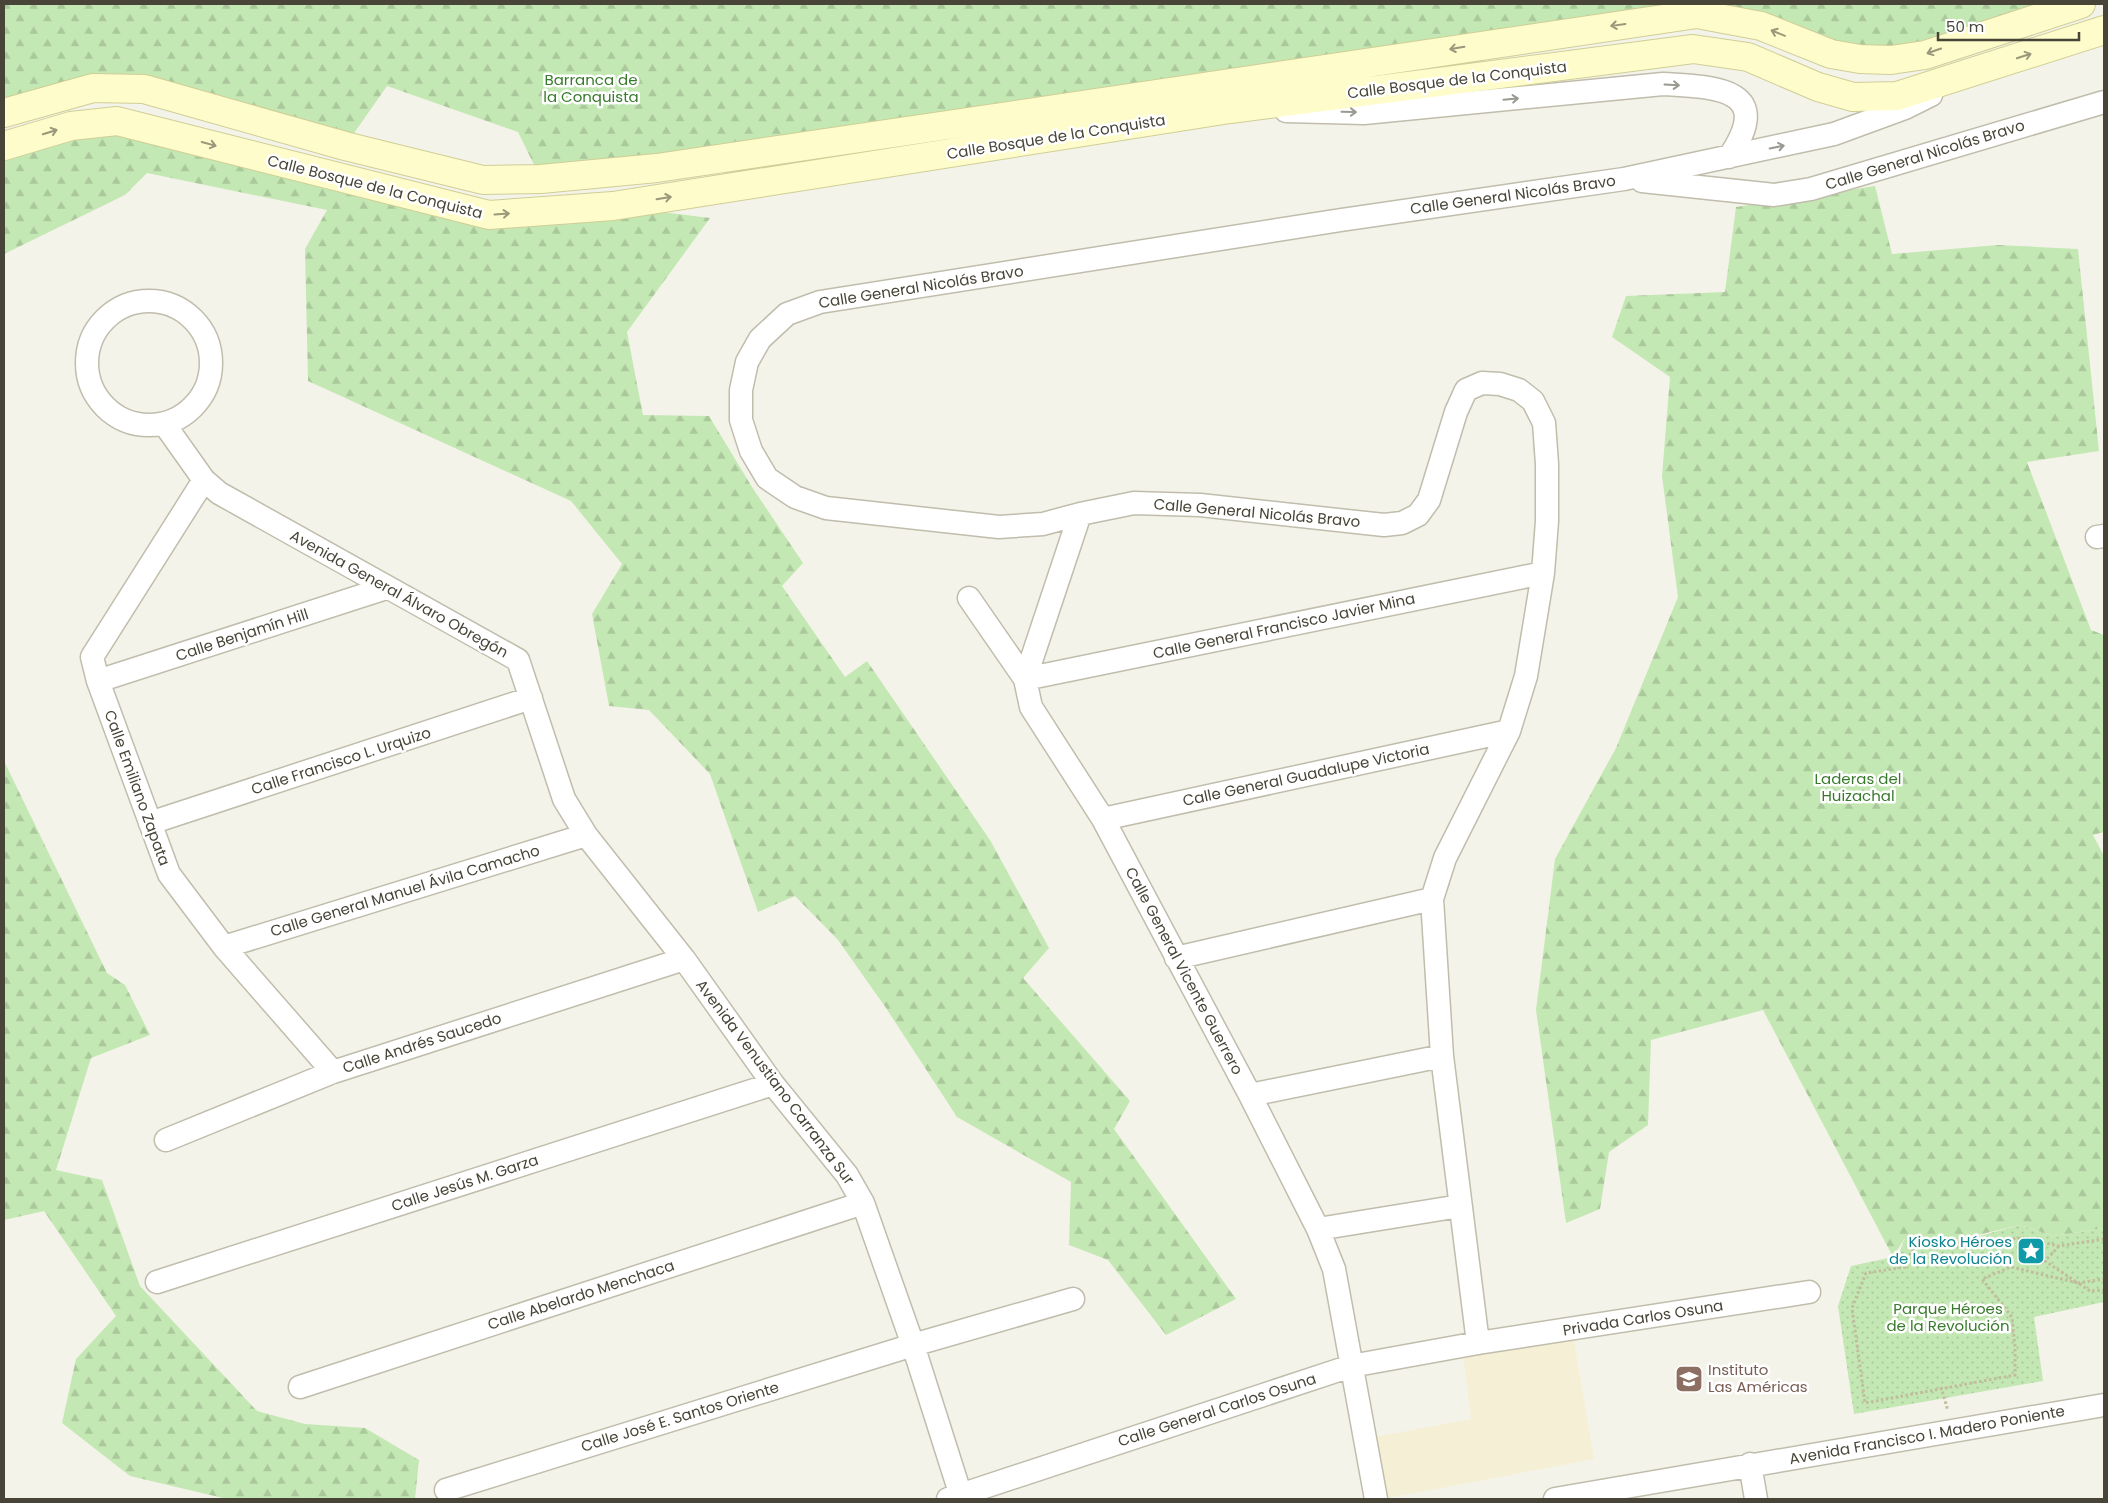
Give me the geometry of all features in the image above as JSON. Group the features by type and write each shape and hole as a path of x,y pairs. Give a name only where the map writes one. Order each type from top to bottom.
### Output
{"main road":[{"name":"Calle Bosque de la Conquista","path":"4,113 93,88 144,89 345,146 484,180 541,179 657,168 1180,89 1697,14 1761,26 1831,54 1860,59 1892,60 1925,55 2081,4"},
{"name":"Calle Bosque de la Conquista","path":"4,146 71,126 117,121 489,216 613,206 1230,109 1692,49 1748,57 1818,88 1853,97 1897,96 2104,30"}],"street":[{"name":"Calle General Nicolás Bravo","path":"1543,573 1547,521 1547,464 1544,424 1533,401 1519,390 1500,384 1482,383 1466,390 1456,412 1429,500 1418,515 1402,523 1384,525 1200,505 1134,503 1043,524 999,527 826,508 794,497 766,478 750,451 741,420 741,390 747,362 760,339 786,314 820,302 1350,219 1624,179 1834,134 1905,108 1977,71"},
{"path":"1230,109 1364,113 1663,84 1702,86 1725,91 1738,98 1746,110 1747,124 1742,139 1729,157"},
{"name":"Calle General Nicolás Bravo","path":"1624,179 1774,194 1811,189 2104,102"},
{"path":"151,300 186,311 208,339 212,374 196,407 165,425 129,424 99,404 85,370 92,335 116,308 151,300"},
{"name":"Avenida General Álvaro Obregón","path":"165,425 204,480 219,493 386,588 518,660 564,799 586,835"},
{"name":"Calle Emiliano Zapata","path":"204,480 92,658 98,681 169,874 224,947 333,1072"},
{"path":"1025,679 1080,514"},
{"path":"1478,1344 1442,1056 1432,899 1445,858 1509,730 1526,676 1543,573"},
{"name":"Calle General Francisco Javier Mina","path":"1025,679 1543,573"},
{"name":"Calle Benjamín Hill","path":"98,681 386,588"},
{"name":"Calle General Vicente Guerrero","path":"969,598 1025,679 1031,707 1103,819 1250,1096 1318,1229 1334,1269 1376,1499"},
{"name":"Calle Francisco L. Urquizo","path":"150,823 531,698"},
{"name":"Calle General Guadalupe Victoria","path":"1103,819 1509,730"},
{"name":"Calle General Manuel Ávila Camacho","path":"224,947 586,835"},
{"name":"Avenida Venustiano Carranza Sur","path":"586,835 684,959 773,1084 847,1175 863,1203 914,1345 956,1498"},
{"path":"1176,958 1432,899"},
{"name":"Calle Andrés Saucedo","path":"166,1140 333,1072 684,959"},
{"path":"1250,1096 1442,1056"},
{"name":"Calle Jesús M. Garza","path":"157,1282 773,1084"},
{"name":"Calle Abelardo Menchaca","path":"300,1387 863,1203"},
{"path":"1318,1229 1460,1206"},
{"name":"Privada Carlos Osuna","path":"1478,1344 1809,1292"},
{"name":"Calle José E. Santos Oriente","path":"446,1490 914,1345 1073,1299"},
{"name":"Calle General Carlos Osuna","path":"956,1498 1351,1366 1478,1344"},
{"name":"Avenida Francisco I. Madero Poniente","path":"1555,1499 1750,1464 2104,1405"},
{"path":"1750,1464 1756,1499"}],"path":[{"path":"2104,1240 2059,1246 2023,1238 1913,1246 1906,1266 1866,1273 1852,1308 1864,1402 2016,1375 2016,1347 2012,1317 1982,1279 2011,1267 2078,1283 2104,1279"},
{"path":"2059,1246 2045,1261 2090,1291 2104,1290"}],"shaded area":[{"path":"1573,1335 1594,1459 1383,1499 1375,1437 1471,1419 1463,1353"}],"green space":[{"name":"Barranca de la Conquista","path":"4,4 2076,4 1891,60 1697,14 541,179 518,132 387,86 345,146 148,90 4,113"},
{"path":"117,121 489,215 613,206 710,218 627,332 643,415 709,416 752,487 803,563 782,586 845,677 867,661 990,840 1049,948 1023,978 1130,1101 1114,1129 1236,1299 1166,1335 1108,1260 1069,1245 1071,1182 957,1117 886,1008 838,940 795,896 758,912 710,774 649,710 609,706 592,614 622,564 571,501 308,381 305,249 327,210 147,173 125,195 4,254 4,152"},
{"name":"Laderas del Huizachal","path":"1875,186 1892,254 1998,245 2078,249 2099,451 2027,462 2091,630 2104,635 2104,832 2093,835 2104,856 2104,1228 2054,1236 2020,1225 1965,1238 1905,1238 1893,1257 1763,1010 1651,1040 1648,1125 1609,1152 1600,1209 1566,1223 1536,1010 1555,859 1616,748 1678,597 1662,476 1670,377 1612,337 1626,296 1725,292 1736,207"},
{"path":"4,761 107,973 125,985 150,1035 91,1058 56,1170 102,1180 140,1286 257,1411 305,1424 365,1428 419,1460 415,1499 227,1499 130,1476 62,1423 76,1359 116,1316 44,1211 4,1220"},
{"name":"Parque Héroes de la Revolución","path":"2020,1225 2054,1236 2104,1228 2104,1302 2034,1317 2043,1381 1854,1414 1838,1306 1851,1266 1898,1256 1905,1238 1972,1238"}],"place":[{"name":"Kiosko Héroes de la Revolución","path":"2031,1251"},
{"name":"Instituto Las Américas","path":"1689,1379"}]}
